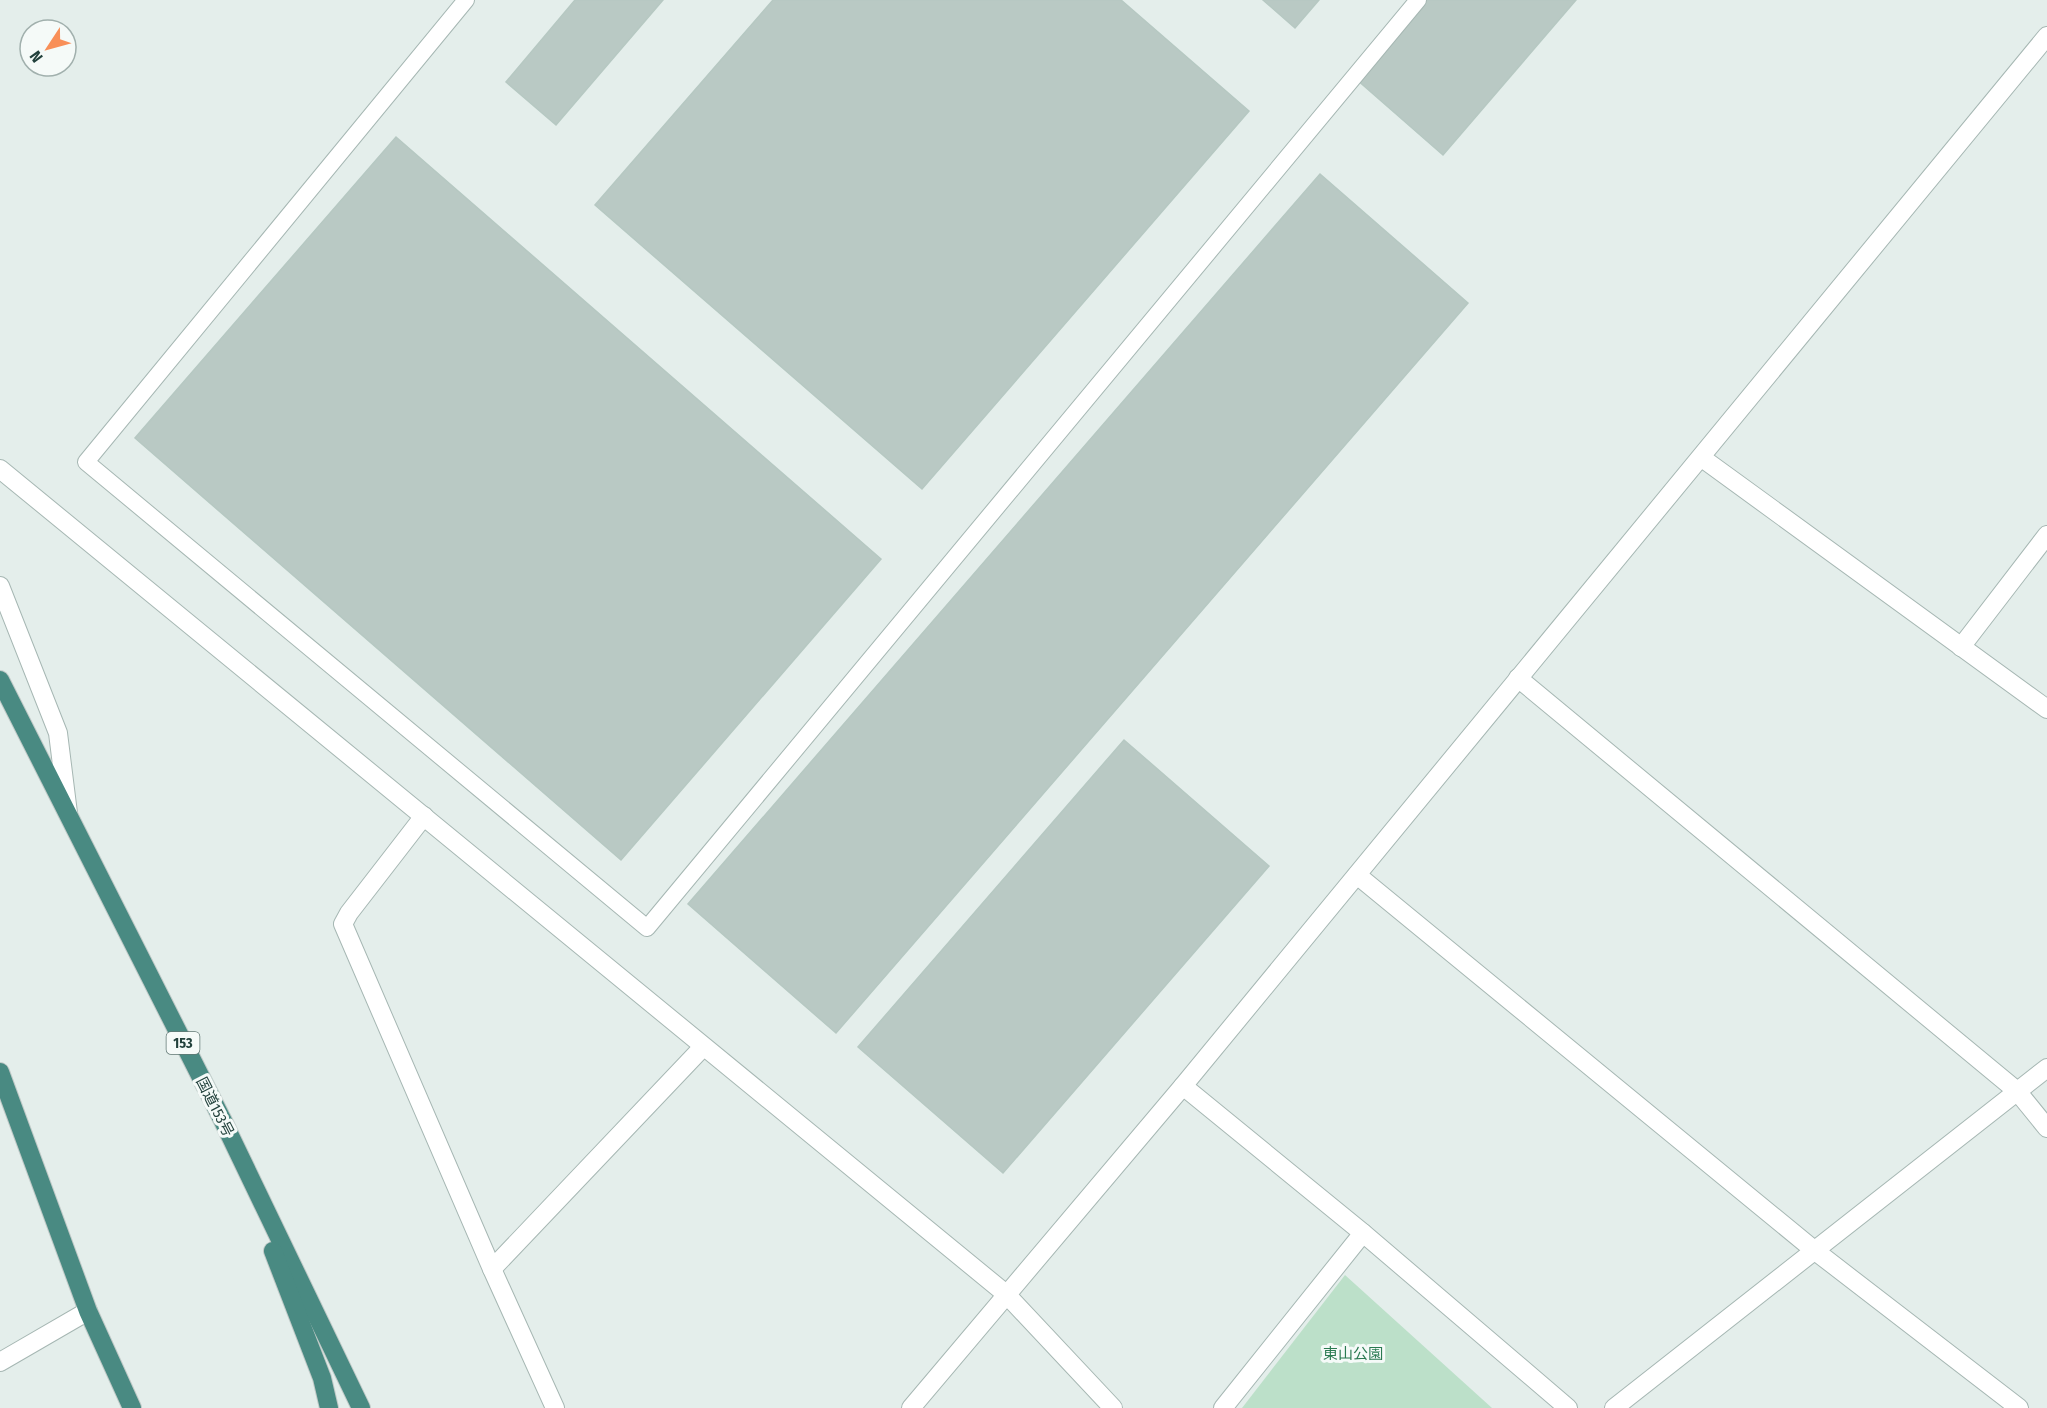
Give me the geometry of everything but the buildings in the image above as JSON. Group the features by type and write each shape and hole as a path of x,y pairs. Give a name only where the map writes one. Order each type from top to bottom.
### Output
{"highway":[{"name":"国道153号","path":"0,680 223,1121 361,1408"},
{"path":"0,1072 88,1311 132,1408"},
{"name":"153","path":"223,1121 322,1378 329,1408"}],"street":[{"path":"911,1408 1183,1086 2047,36"},
{"path":"1702,458 2047,709"},
{"path":"0,469 1006,1294 1113,1408"},
{"path":"1961,647 2047,535"},
{"path":"0,586 58,733 69,819"},
{"path":"1518,678 2017,1091 2047,1128"},
{"path":"424,816 349,913 343,924 492,1269 555,1408"},
{"path":"1357,875 1814,1250 2019,1408"},
{"path":"492,1269 703,1047"},
{"path":"1614,1408 2047,1068"},
{"path":"1183,1086 1364,1233 1568,1408"},
{"path":"1223,1408 1364,1233"},
{"path":"0,1362 88,1311"}],"lane":[{"path":"466,0 86,462 648,928 1418,0"}],"green space":[{"name":"東山公園","path":"1345,1275 1492,1408 1242,1408"}]}
